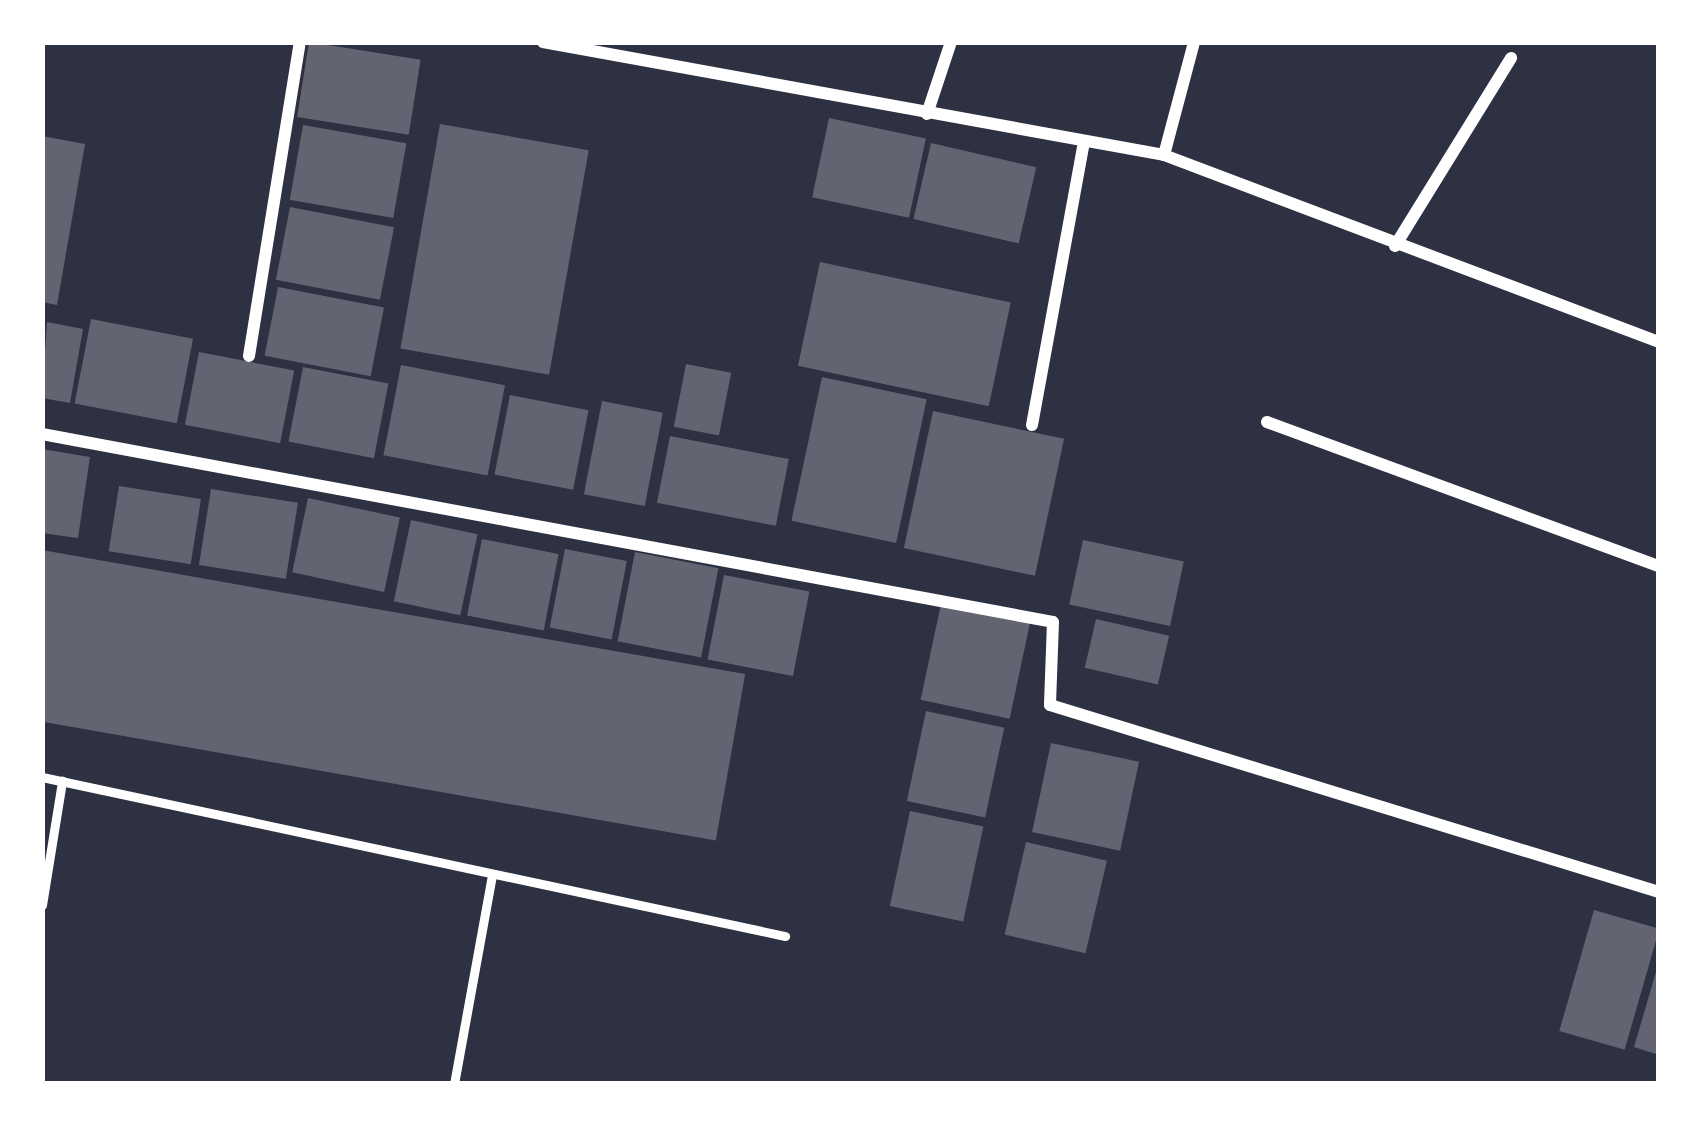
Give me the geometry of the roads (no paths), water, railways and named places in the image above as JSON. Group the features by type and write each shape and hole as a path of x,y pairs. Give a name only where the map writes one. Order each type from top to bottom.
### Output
{"street":[{"path":"249,356 299,42"},
{"path":"543,42 1164,155 1656,341 1659,325"},
{"path":"927,114 951,42"},
{"path":"1164,155 1194,42"},
{"path":"1396,246 1511,58"},
{"path":"1031,425 1084,142"},
{"path":"1267,422 1659,566"},
{"path":"42,434 1052,622 1050,705 1659,892"}],"lane":[{"path":"42,777 785,936"},
{"path":"42,905 62,782"},
{"path":"454,1084 492,874"}]}
